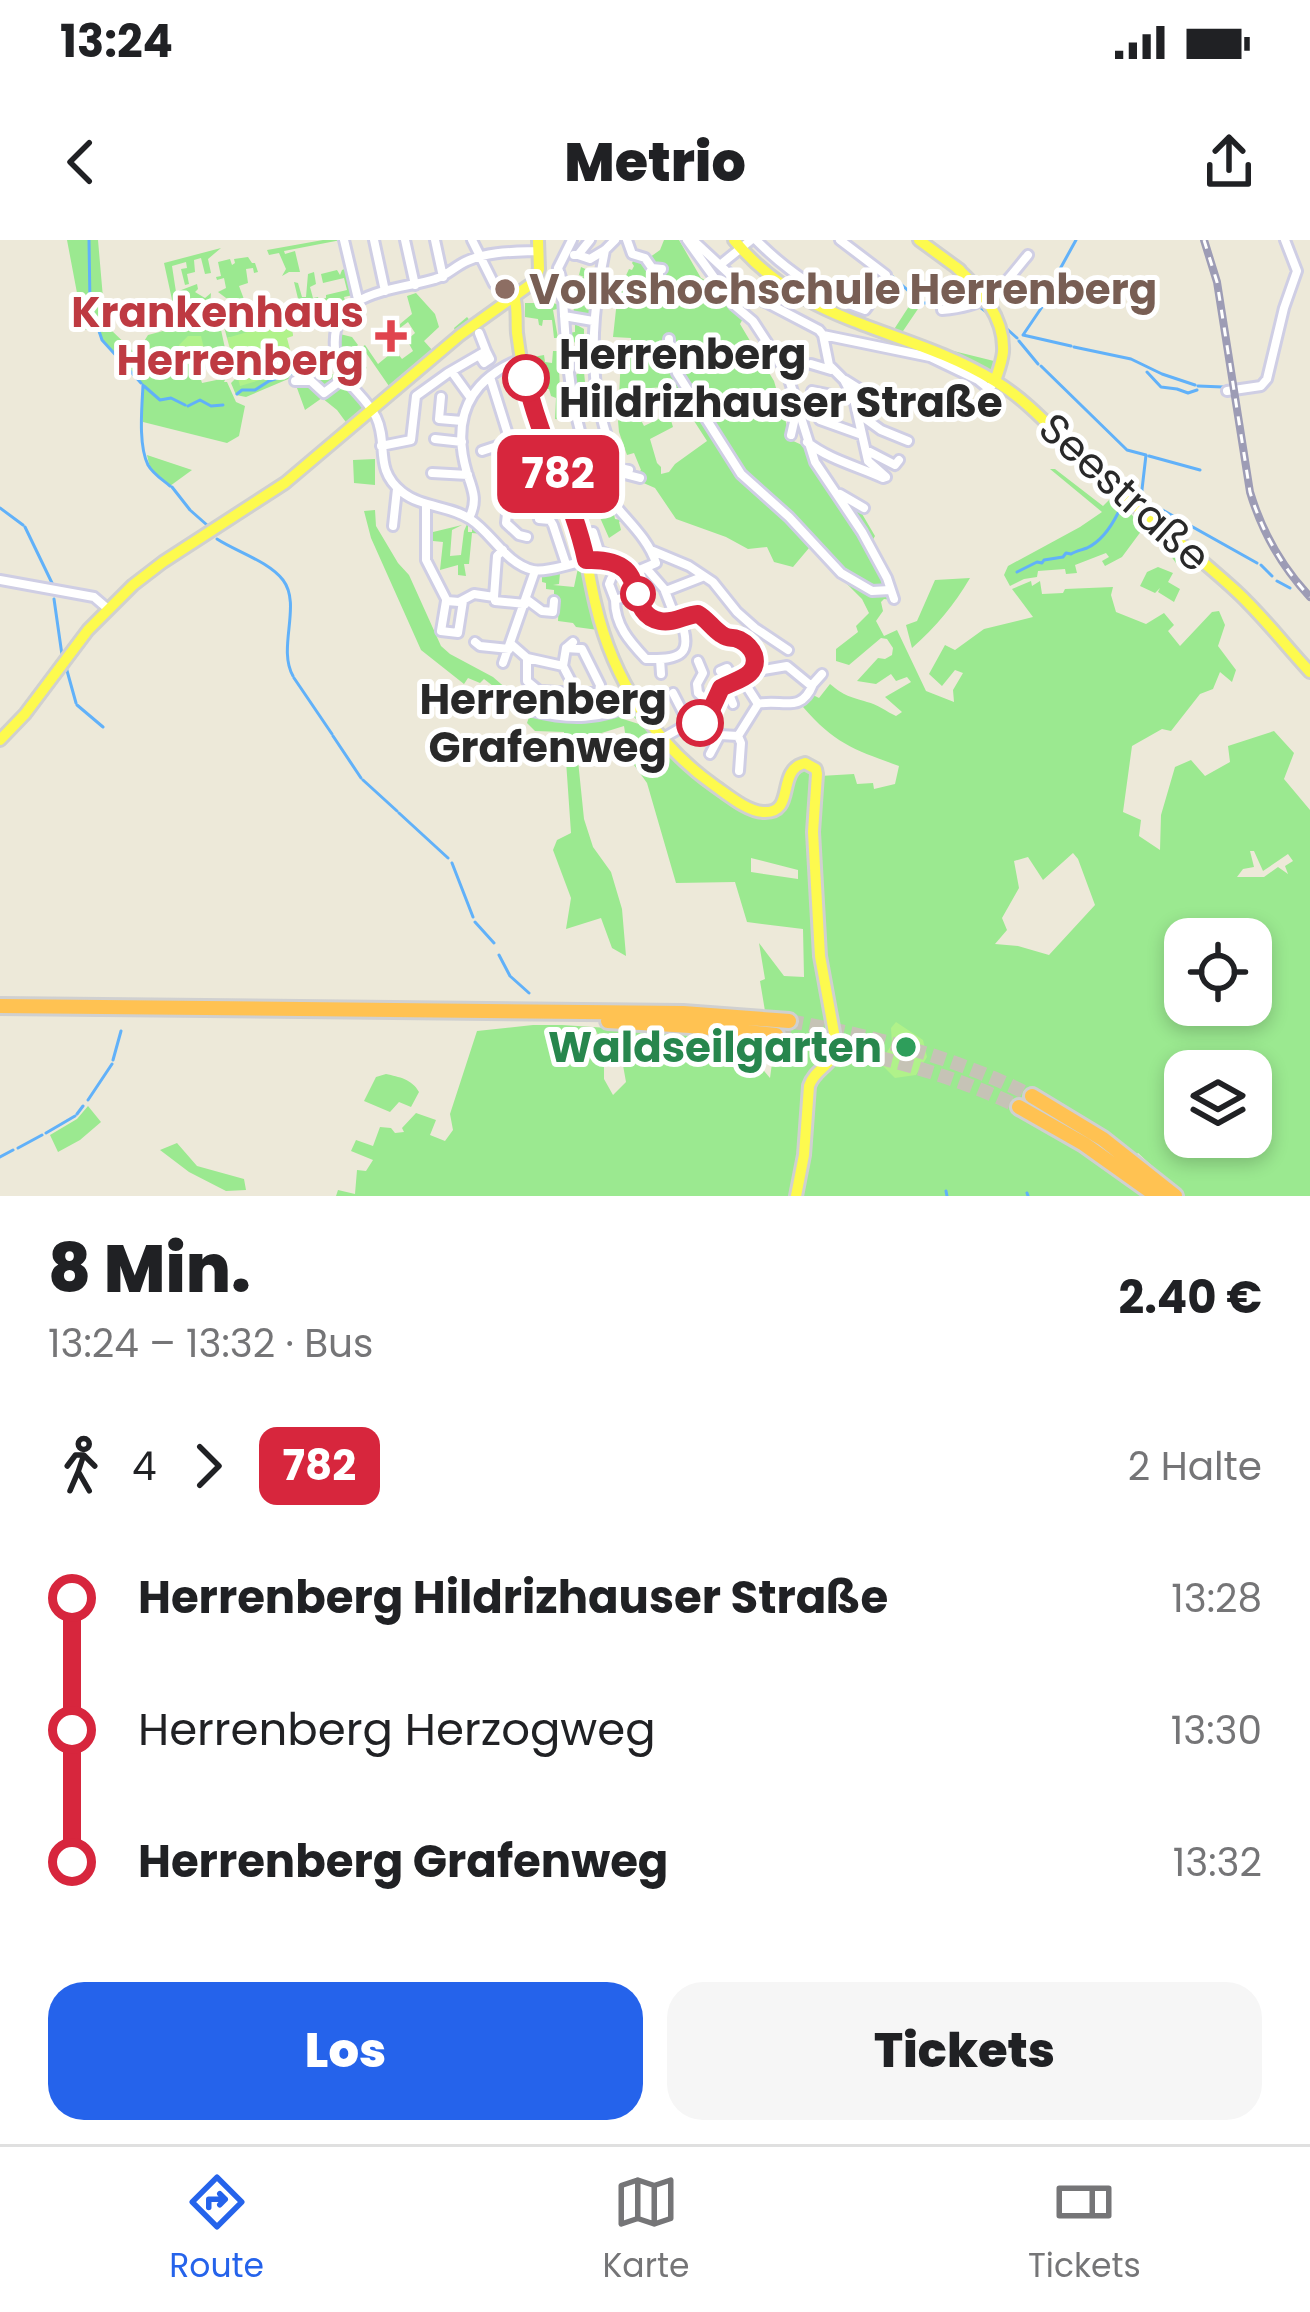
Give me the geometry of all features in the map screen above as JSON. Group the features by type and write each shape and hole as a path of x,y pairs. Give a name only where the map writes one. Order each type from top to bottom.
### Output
{"highway":[{"path":"0,1009 788,1021"},
{"path":"690,1020 776,1035"},
{"path":"1032,1096 1103,1138 1175,1196"},
{"path":"1019,1107 1084,1144 1157,1196"}],"main road":[{"path":"919,240 975,281 999,327 1002,357 996,378"},
{"path":"0,740 25,714 101,604 119,598 163,562 275,490 465,331 527,287 539,269 539,243"},
{"name":"Seestraße","path":"735,256 796,296 996,378 1233,588 1310,672"},
{"path":"512,298 532,405 581,535 603,632 635,703 667,735 672,750 700,775 760,812 770,812 782,803 794,766 805,763 818,774 813,832 820,956 837,1047 809,1086 796,1196"}],"street":[{"path":"344,240 358,298"},
{"path":"374,240 385,292"},
{"path":"404,240 415,285"},
{"path":"435,240 443,277"},
{"path":"472,240 494,284"},
{"path":"572,240 572,255"},
{"path":"539,269 558,268 590,240"},
{"path":"572,255 590,259 615,240"},
{"path":"627,240 632,254 652,268 662,268"},
{"path":"690,240 789,270 862,310 886,275 840,240"},
{"path":"669,339 677,373 742,474 842,573 872,591 892,594 862,532 815,462 783,367 690,240"},
{"path":"1227,391 1261,386 1267,379 1297,271 1285,240"},
{"path":"539,243 478,256 443,277 358,298 342,314 336,330 335,352 344,378 379,422 385,468 397,488 426,504 470,518 512,559 535,571 586,560 622,564 649,616 662,622 702,615 718,633 744,643 754,659 738,679 733,704"},
{"path":"601,271 605,250"},
{"path":"942,310 1000,289 1028,255"},
{"path":"735,256 752,295 819,330 833,370 888,407"},
{"path":"558,268 576,413 592,463 606,493 656,563 630,574"},
{"path":"598,284 592,343 596,391 611,454 620,468 629,470"},
{"path":"564,316 593,321"},
{"name":"Seestraße","path":"856,324 872,346"},
{"path":"381,446 412,440 416,396 483,353 479,333"},
{"path":"823,335 930,357 989,388 996,378"},
{"path":"895,350 916,345"},
{"path":"470,518 475,502 462,422 470,397 490,376 522,358"},
{"path":"811,364 833,370"},
{"path":"783,367 793,409 791,435"},
{"path":"452,372 470,397"},
{"path":"490,376 511,442"},
{"path":"295,381 310,381 324,393 344,378"},
{"path":"807,441 842,463 885,478 868,462 854,399 844,380"},
{"path":"812,391 854,399"},
{"path":"441,397 436,417 462,422"},
{"path":"858,413 908,441"},
{"path":"820,420 862,435"},
{"path":"481,451 541,432"},
{"path":"435,440 462,442"},
{"path":"547,445 640,478"},
{"path":"865,449 892,464 899,460"},
{"path":"592,463 611,454"},
{"path":"432,472 468,475"},
{"path":"527,537 506,523 509,495 559,477"},
{"path":"830,485 864,508"},
{"path":"394,526 397,488"},
{"path":"426,504 426,560 447,601"},
{"path":"539,519 554,525 566,564"},
{"path":"593,532 599,551 611,560"},
{"path":"503,550 497,556 495,601 526,602 553,612 554,602"},
{"path":"651,550 713,582 754,628 788,650"},
{"path":"610,579 623,634 646,658 675,658 685,650 684,628 666,590 647,568"},
{"path":"503,663 535,571"},
{"path":"666,590 704,576"},
{"path":"0,580 101,604"},
{"path":"615,600 637,592"},
{"path":"463,600 461,631 441,631 443,602 476,595 494,597"},
{"path":"702,615 704,602"},
{"path":"744,643 754,628"},
{"path":"711,644 718,633"},
{"path":"476,643 510,646 527,658 563,666"},
{"path":"527,658 527,681 538,691 599,693 600,685 581,649 569,645 563,666 577,692"},
{"path":"660,659 661,674"},
{"path":"698,661 703,673 698,693 712,705"},
{"path":"667,735 705,718 717,692 738,679 787,666 813,684"},
{"path":"720,670 727,668 758,704 774,700 784,705 800,703 822,674"},
{"path":"673,693 689,724"},
{"path":"533,711 572,719 635,703"},
{"path":"738,736 758,704"},
{"path":"705,718 720,735 738,736"},
{"path":"710,754 720,735"},
{"path":"738,736 742,743 739,771"}],"green space":[{"path":"67,240 98,240 110,329 136,354 148,335 178,327 164,263 221,248 208,259 211,273 205,274 201,258 194,260 195,272 187,274 189,284 185,285 181,269 187,268 186,262 172,266 176,292 197,284 195,292 205,298 211,293 210,305 217,313 212,316 218,316 228,362 198,370 202,383 226,378 236,402 245,406 239,436 227,443 143,422 143,385 96,328 84,330"},
{"path":"341,240 284,251 295,251 300,272 282,276 286,269 279,253 269,255 267,250"},
{"path":"664,240 679,240 701,278 714,284 745,315 740,324 774,381 791,440 813,450 833,484 858,507 875,536 868,548 872,556 878,551 897,591 892,600 881,602 883,611 876,621 884,636 897,630 926,691 954,702 953,690 963,673 955,670 942,686 929,674 945,645 955,650 984,629 1033,617 1012,589 1031,581 1032,586 1040,581 1042,594 1113,587 1116,612 1146,624 1164,613 1174,625 1168,631 1180,646 1212,612 1219,611 1225,625 1218,646 1236,670 1232,682 1220,672 1213,689 1200,694 1171,731 1162,729 1132,746 1123,812 1141,820 1139,836 1160,850 1161,815 1175,767 1191,760 1205,776 1230,762 1228,746 1274,731 1294,753 1284,779 1310,810 1310,1196 1185,1196 1138,1153 1135,1156 1034,1091 1138,1169 1125,1175 1152,1196 799,1196 816,1078 833,1063 815,835 820,776 854,774 857,784 873,783 874,789 895,784 899,766 846,744 803,707 811,694 819,698 830,684 896,716 902,712 885,697 911,682 907,677 896,681 891,674 876,684 857,681 878,658 892,655 887,639 881,638 849,665 836,661 836,649 858,632 856,626 869,613 847,584 851,581 843,571 839,576 821,550 809,548 793,567 774,562 767,547 748,549 676,519 655,488 616,471 641,470 634,453 627,455 618,421 626,411 626,398 619,397 621,356 630,356 631,338 613,337 618,291 601,285 607,277 622,284 636,256 646,260 660,250","holes":["663,387 678,396 707,441 661,474 650,439 673,427 669,414 644,426 637,412 651,388","1250,851 1263,871 1288,854 1293,861 1285,866 1288,874 1278,867 1264,877 1237,877 1243,869 1254,867","1073,853 1095,905 1049,955 995,944 1007,930 1002,918 1019,888 1014,861 1028,857 1043,880"]},
{"path":"248,257 258,272 246,269 248,283 239,286 245,302 226,298 218,292 226,288 224,278 216,277 221,276 218,262 230,259 232,265 234,259"},
{"path":"581,267 605,278 603,282 590,279 589,286 597,288 586,309 593,311 592,320 574,315 572,282 575,290 582,291"},
{"path":"347,268 353,295 344,297 346,304 328,327 336,305 300,307 294,282 306,297 308,274 314,272 316,284 310,287 313,298 319,300 347,290 344,278 323,283 321,274 337,270 340,275"},
{"path":"560,289 554,295 558,338 554,338 552,320 543,320 542,326 538,319 525,317 525,303 535,303 538,291"},
{"path":"416,293 435,314 439,327 424,341 433,351 467,317 472,323 391,389 362,347 378,364 395,350 402,359 413,351 407,340 415,333 408,322 400,328 400,324 412,314 407,296"},
{"path":"915,297 922,303 901,334 994,361 998,353 993,374 891,334"},
{"path":"226,306 248,309 255,328 274,324 272,315 287,316 293,310 298,324 291,326 293,336 285,330 287,366 326,376 337,373 363,411 348,425 322,398 305,410 293,377 246,397 236,395 231,383 238,376 249,334 227,338 221,315 229,331 242,328 238,309 226,311"},
{"path":"296,318 298,324 291,326 293,336 287,338 292,357 287,358 287,366 273,376 240,386 227,338"},
{"path":"575,324 584,329 585,382 594,383 595,389 587,390 588,399 583,399 581,391 574,392 572,377 579,373 575,343 568,333 575,332"},
{"path":"340,334 352,337 367,368 359,373 363,381 357,386 341,361"},
{"path":"188,336 201,336 207,361 181,365 179,345"},
{"path":"553,351 558,351 564,420 555,419 556,398 549,389 533,389 529,376 540,373 533,357 544,355 545,362 552,363"},
{"path":"147,455 192,470 170,486 150,468"},
{"path":"375,459 375,485 354,483 353,460"},
{"path":"570,462 579,468 590,463 597,481 587,493 600,499 621,520 621,530 609,538 590,495 583,495 581,486 589,482 586,474 579,475"},
{"path":"1050,469 1103,506 1112,497 1117,500 1180,564 1142,530 1122,557 1105,566 1106,553 1075,565 1077,573 1038,571 1037,577 1010,586 1004,575 1008,566 1102,512"},
{"path":"375,510 376,526 409,575 441,646 493,677 532,711 558,719 621,710 623,719 642,725 633,716 635,706 706,782 762,811 780,802 788,770 816,764 812,818 834,1047 816,1071 794,1196 336,1196 338,1190 355,1194 357,1170 366,1171 373,1160 351,1151 356,1140 373,1146 380,1127 404,1132 402,1128 416,1113 436,1120 430,1135 445,1141 453,1130 450,1114 477,1031 562,1025 745,1037 741,1044 770,1078 772,1063 786,1065 789,1051 773,1045 778,1040 767,1023 759,943 784,976 804,977 803,929 747,922 735,882 676,883 647,783 629,758 624,726 576,741 584,819 593,847 611,872 622,909 626,956 612,948 601,918 566,929 571,898 553,850 557,840 571,833 564,732 535,731 527,723 531,711 511,694 507,697 484,679 480,683 468,678 464,684 421,650 371,538 364,511","holes":["751,858 798,870 798,879 751,872","596,1031 609,1058 621,1054 626,1082 613,1095 591,1034"]},
{"path":"468,522 468,532 472,525 483,534 472,533 469,564 464,564 466,576 458,575 458,565 440,570 443,542 433,541 433,532 462,525 452,530 450,556 461,555"},
{"path":"1158,567 1173,573 1168,582 1180,589 1174,602 1158,592 1160,588 1155,593 1140,586 1147,572"},
{"path":"578,568 584,570 632,701 627,706 598,630 558,621 559,600 542,582 542,575 560,573 559,584 553,585 574,587"},
{"path":"970,578 912,648 906,625 917,621 935,580"},
{"name":"Waldseilgarten","path":"896,1022 923,1040 927,1057 916,1075 895,1078 880,1063 892,1044 891,1028"},
{"path":"386,1074 416,1088 419,1092 411,1107 399,1102 390,1112 364,1101 376,1077"},
{"path":"88,1106 101,1122 58,1152 50,1135 77,1119"},
{"path":"177,1143 197,1166 244,1179 246,1190 226,1191 160,1150"}],"waterway":[{"path":"89,240 90,304 102,340 141,383"},
{"path":"847,240 859,249"},
{"path":"1060,269 1076,240"},
{"path":"862,251 881,266"},
{"path":"884,269 922,303 943,303"},
{"path":"1063,276 1023,335 1071,346"},
{"path":"948,303 958,303"},
{"path":"977,305 988,313"},
{"path":"1007,329 1017,338"},
{"path":"1019,341 1038,364"},
{"path":"1074,347 1131,359 1195,385"},
{"path":"1262,381 1267,362"},
{"path":"1041,366 1127,450 1146,455 1141,498 1257,563"},
{"path":"295,372 316,373"},
{"path":"1147,372 1161,387 1188,393 1197,390"},
{"path":"237,394 293,373"},
{"path":"143,385 145,457 170,486"},
{"path":"144,386 160,400 171,398 185,405"},
{"path":"1198,386 1223,387"},
{"path":"188,406 200,400 223,405"},
{"path":"1149,456 1200,470"},
{"path":"172,487 207,525"},
{"path":"0,508 23,525"},
{"path":"1017,572 1092,545 1118,513"},
{"path":"25,527 52,583"},
{"path":"217,539 261,562 283,580 290,602 287,653 293,676"},
{"path":"1261,565 1272,576"},
{"path":"1277,581 1290,588"},
{"path":"54,599 62,655"},
{"path":"66,667 76,703"},
{"path":"294,678 332,734"},
{"path":"77,705 103,727"},
{"path":"333,736 361,778"},
{"path":"363,780 397,811"},
{"path":"399,813 448,858"},
{"path":"452,863 473,917"},
{"path":"475,922 494,943"},
{"path":"499,955 510,976 529,993"},
{"path":"113,1060 121,1031"},
{"path":"88,1100 112,1064"},
{"path":"77,1114 83,1106"},
{"path":"46,1133 75,1116"},
{"path":"18,1148 42,1135"},
{"path":"0,1157 13,1150"},
{"path":"946,1191 947,1196"}],"tunnel":[{"path":"789,1021 913,1050 1032,1096"},
{"path":"776,1035 930,1072 1019,1107"}],"railway":[{"path":"1204,240 1217,282 1250,492 1274,548 1310,597"}],"bus line":[{"name":"782","path":"526,378 533,411 581,535 586,560 622,564 649,616 666,622 698,614 718,633 740,640 753,653 751,672 725,684 700,723"}],"place":[{"name":"Volkshochschule Herrenberg","path":"505,289"},
{"name":"Krankenhaus Herrenberg","path":"391,336"},
{"name":"Herrenberg Hildrizhauser Straße","path":"526,378"},
{"name":"Herrenberg Grafenweg","path":"700,723"},
{"name":"Waldseilgarten","path":"906,1047"}]}
